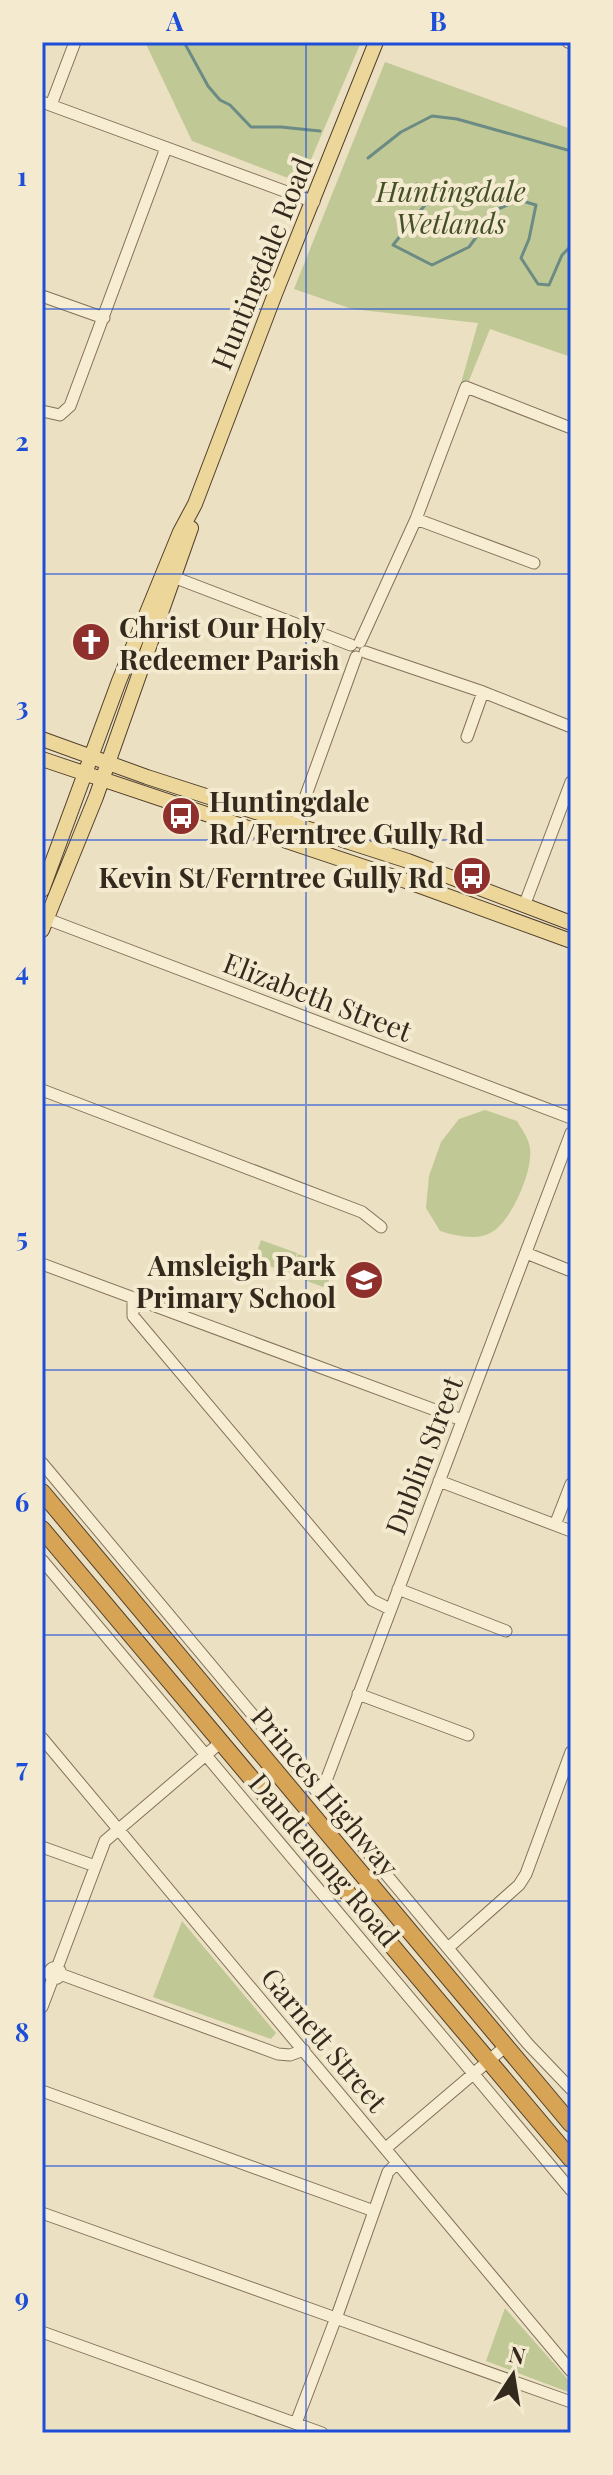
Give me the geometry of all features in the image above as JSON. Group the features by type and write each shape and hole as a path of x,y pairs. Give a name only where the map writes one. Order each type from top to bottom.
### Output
{"highway":[{"name":"Princes Highway","path":"42,1492 570,2121"},
{"name":"Princes Highway","path":"42,1529 571,2159"}],"main road":[{"name":"Huntingdale Road","path":"42,890 91,757 192,526 195,504 376,42"},
{"name":"Huntingdale Road","path":"44,925 101,781 169,575"},
{"path":"42,739 408,861 571,923"},
{"path":"42,759 85,776 406,881 571,941"}],"street":[{"path":"75,42 47,104 314,202"},
{"path":"42,411 60,415 70,406 166,148"},
{"path":"42,296 104,318"},
{"path":"289,842 358,649 416,519 466,387 571,428"},
{"path":"416,519 534,563"},
{"path":"169,575 571,727"},
{"path":"467,737 483,692"},
{"path":"524,906 571,782"},
{"name":"Elizabeth Street","path":"44,925 571,1118"},
{"path":"42,1090 362,1212 381,1227"},
{"name":"Dublin Street","path":"321,1794 571,1133"},
{"path":"526,1253 571,1271"},
{"path":"42,1264 462,1420"},
{"path":"133,1298 133,1316 372,1600 390,1609"},
{"name":"Dandenong Road","path":"42,1463 528,2044 571,2089"},
{"path":"439,1481 571,1531"},
{"path":"555,1525 571,1484"},
{"name":"Dandenong Road","path":"42,1560 571,2190"},
{"path":"398,1589 506,1631"},
{"path":"183,1661 198,1649"},
{"path":"358,1694 468,1735"},
{"name":"Garnett Street","path":"42,1738 571,2371"},
{"path":"42,2007 52,1972 105,1841 221,1742"},
{"path":"448,1948 519,1885 526,1874 571,1752"},
{"path":"42,1847 95,1866"},
{"path":"52,1972 278,2054 290,2055 304,2050"},
{"path":"386,2148 506,2046"},
{"path":"42,2091 374,2211"},
{"path":"551,2135 570,2121"},
{"path":"296,2423 388,2172 397,2163"},
{"path":"42,2213 571,2402"},
{"path":"42,2332 322,2433"}],"green space":[{"path":"145,42 361,42 301,183 192,141"},
{"name":"Huntingdale Wetlands","path":"385,62 571,129 571,357 490,329 468,383 461,383 478,323 352,309 294,289"},
{"path":"485,1110 517,1121 529,1144 526,1177 509,1214 489,1234 468,1237 440,1231 426,1208 429,1176 441,1142 459,1119"},
{"path":"261,1240 297,1253 290,1274 254,1260"},
{"path":"298,1254 334,1267 326,1288 290,1275"},
{"path":"182,1921 276,2033 271,2039 153,1997"},
{"path":"505,2308 571,2383 568,2392 486,2361"}],"waterway":[{"path":"184,42 208,86 251,127 320,131"},
{"path":"368,158 401,132 432,116 457,119 571,151"},
{"path":"417,184 425,205 393,245 432,265 469,247 496,210 519,200 536,205 529,239 521,258 538,284 549,285 562,255 571,246"}],"place":[{"name":"Christ Our Holy Redeemer Parish","path":"91,642"},
{"name":"Huntingdale Rd/Ferntree Gully Rd","path":"181,816"},
{"name":"Kevin St/Ferntree Gully Rd","path":"472,876"},
{"name":"Amsleigh Park Primary School","path":"364,1280"}]}
